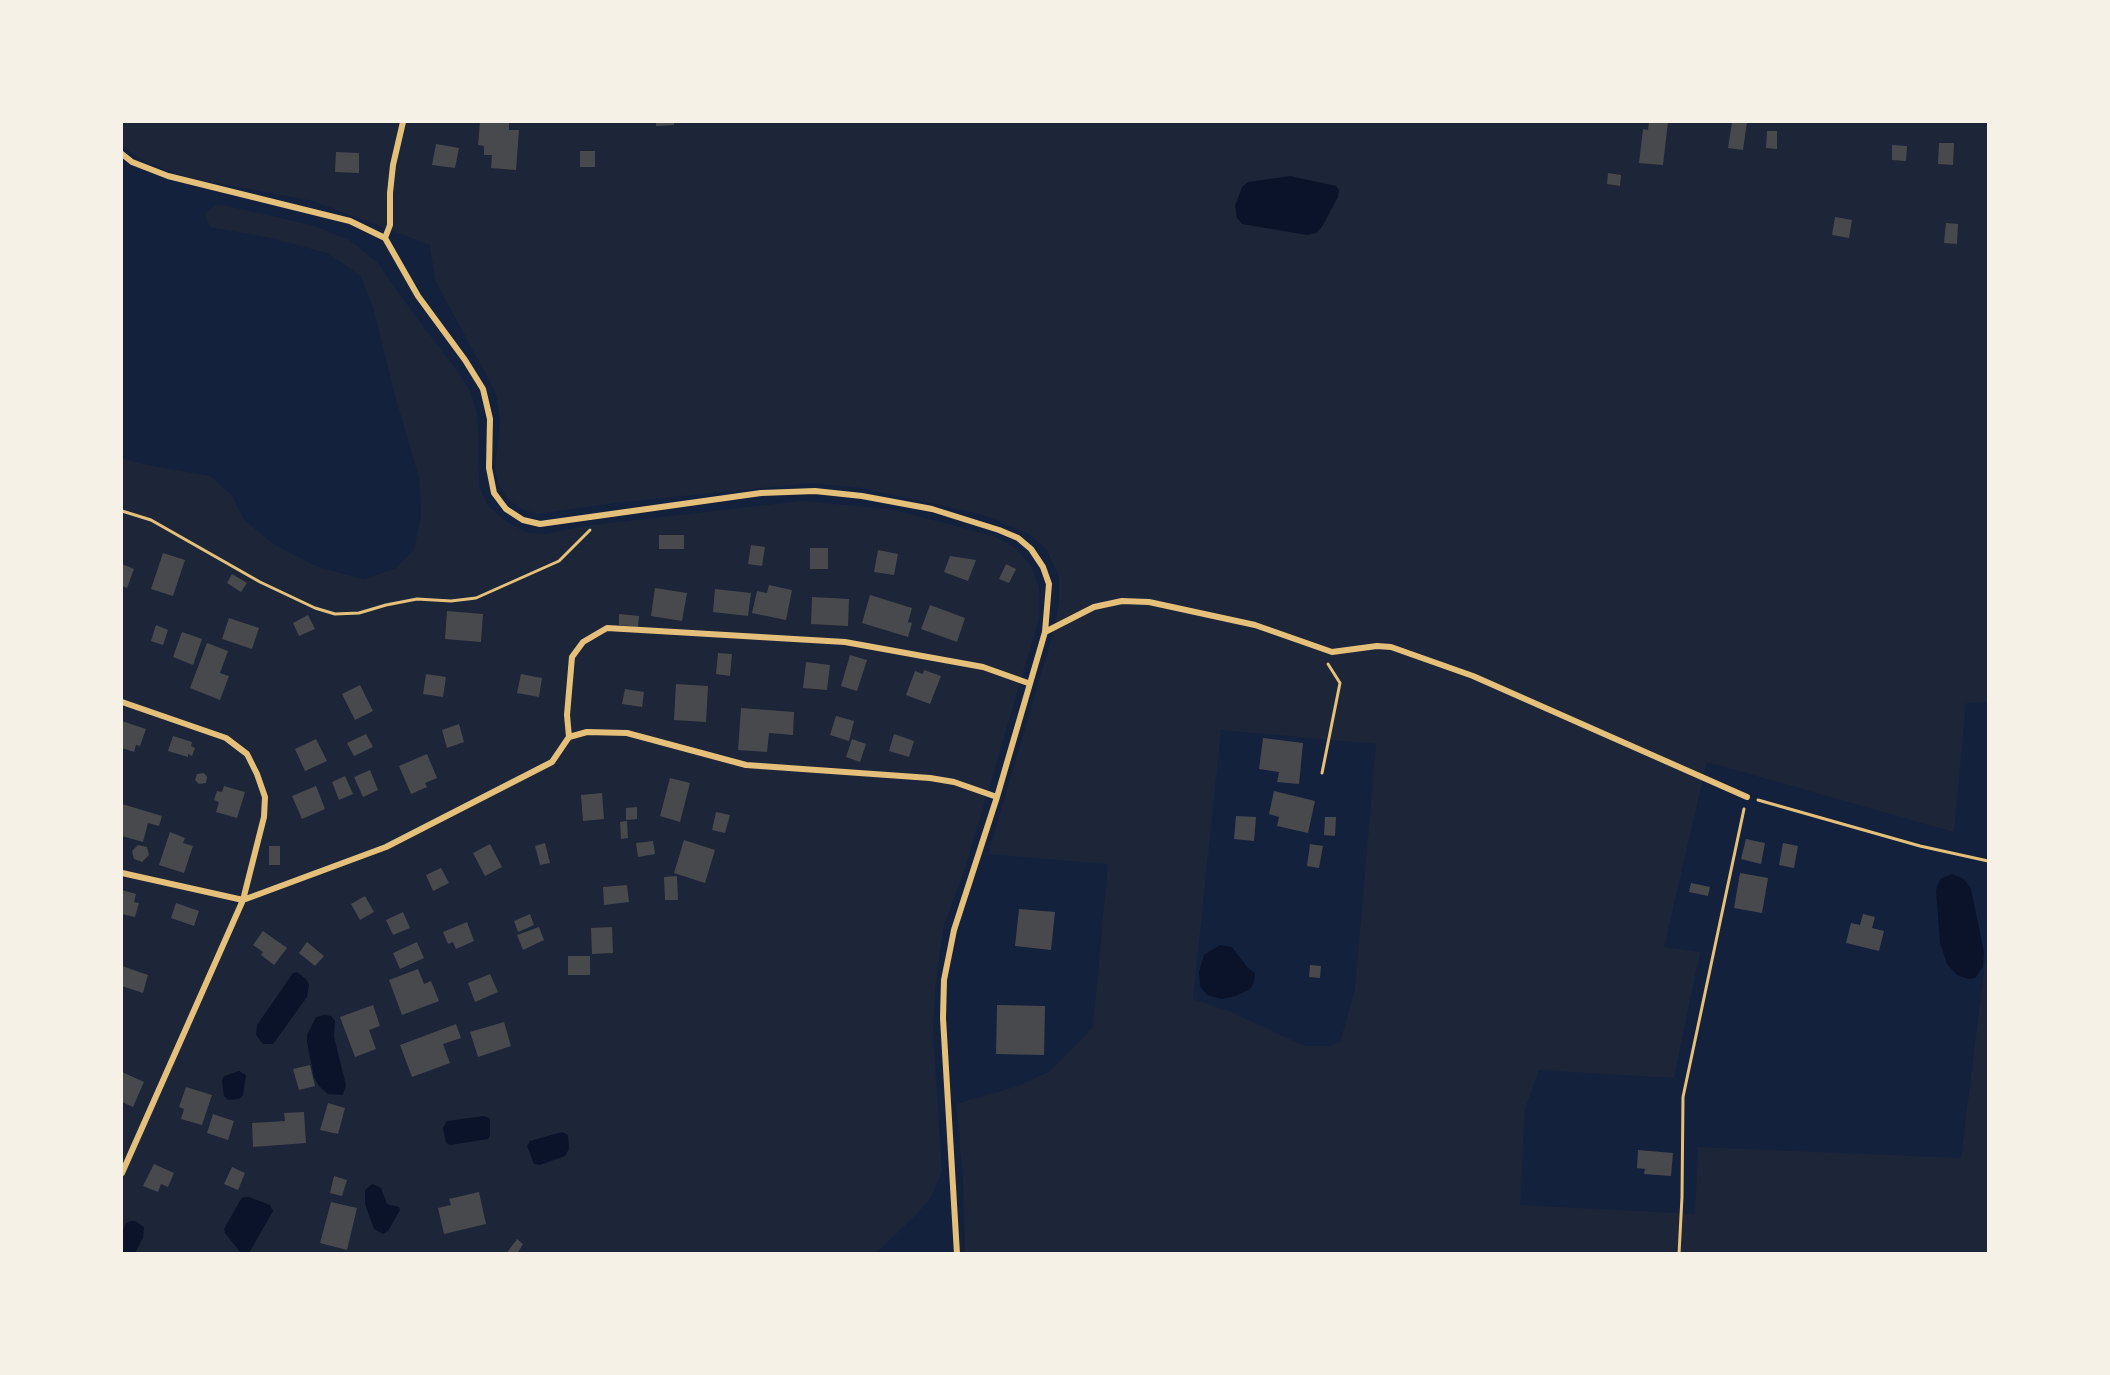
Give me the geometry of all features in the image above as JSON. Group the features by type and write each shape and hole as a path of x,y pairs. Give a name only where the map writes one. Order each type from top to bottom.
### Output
{"street":[{"path":"385,238 390,225 393,165 403,122"},
{"path":"122,154 132,162 168,176 350,221 385,238 418,296 465,360 483,389 490,419 489,468 494,493 506,510 523,520 540,524 761,493 815,491 862,496 932,509 999,530 1018,538 1031,549 1043,567 1049,584 1045,632 1028,683 997,797 954,930 944,980 943,1018 957,1254"},
{"path":"1045,632 1094,607 1122,601 1149,602 1255,625 1332,652 1377,646 1391,647 1473,676 1747,797"},
{"path":"122,873 243,900 386,847 552,762 569,737 567,716 572,657 583,642 607,628 845,642 982,667 1028,683"},
{"path":"122,702 226,738 247,754 265,797 264,817 243,900 122,1173"},
{"path":"569,737 587,732 627,733 746,765 930,778 954,782 997,797"}],"path":[{"path":"122,511 169,528 260,582 315,608 335,614 359,613 417,599 451,601 476,598 559,561 604,516"},
{"path":"1318,647 1340,683 1322,773"},
{"path":"1679,1254 1683,1097 1747,797 1920,846 1989,861"}],"shaded area":[{"path":"122,122 1988,122 1988,702 1966,703 1954,832 1707,762 1664,947 1700,952 1674,1078 1539,1070 1525,1109 1520,1205 1695,1214 1698,1147 1961,1158 1988,939 1988,1253 965,1253 963,1180 956,1104 1018,1086 1050,1071 1093,1027 1108,864 988,854 1053,634 1059,602 1059,576 1046,549 1029,534 984,515 862,488 812,483 614,503 536,514 523,509 509,501 499,485 495,467 500,420 496,393 435,280 430,245 313,201 185,177 142,160 122,146","holes":["1221,730 1376,744 1355,990 1340,1042 1330,1046 1305,1046 1231,1012 1193,999"]},
{"path":"1290,176 1336,186 1339,190 1338,197 1322,227 1316,233 1307,235 1242,224 1237,218 1235,206 1242,187 1248,182"},
{"path":"215,205 315,226 349,240 377,262 471,393 478,417 479,486 488,506 508,523 527,533 546,534 584,526 801,501 891,509 994,536 1017,549 1032,568 1039,587 1039,619 964,872 944,925 939,957 933,1032 942,1172 931,1197 916,1215 876,1253 122,1253 122,458 147,465 210,476 231,494 244,520 275,545 318,567 363,579 395,569 414,550 421,515 419,478 394,392 374,310 361,276 327,253 271,238 210,227 205,214"},
{"path":"1952,874 1964,879 1971,889 1984,952 1983,967 1975,978 1969,979 1957,975 1947,964 1940,943 1936,890 1940,879"},
{"path":"1220,945 1232,947 1248,968 1255,973 1250,989 1236,996 1222,999 1207,995 1200,986 1199,972 1204,955"},
{"path":"297,972 306,979 309,985 307,997 273,1044 263,1044 256,1035 257,1025 293,973"},
{"path":"331,1016 335,1021 334,1037 346,1085 343,1095 328,1094 314,1078 307,1035 316,1017"},
{"path":"239,1071 246,1075 243,1095 239,1099 228,1100 224,1096 222,1081 224,1076"},
{"path":"484,1116 490,1120 488,1139 450,1145 446,1143 443,1128 447,1121"},
{"path":"562,1132 568,1135 569,1149 565,1156 540,1165 534,1164 527,1146 530,1141"},
{"path":"372,1184 381,1188 387,1204 399,1207 400,1210 388,1231 383,1234 374,1229 365,1204 365,1190"},
{"path":"244,1197 270,1205 273,1211 249,1253 240,1252 224,1229"},
{"path":"135,1221 144,1227 143,1238 135,1253 122,1253 122,1233 126,1223"}],"building":[{"path":"480,122 509,122 509,130 519,130 516,170 491,168 492,155 484,155 484,146 478,145"},
{"path":"656,122 674,122 674,125 656,126"},
{"path":"1649,122 1668,122 1663,165 1639,163 1643,129 1648,130"},
{"path":"1732,122 1747,122 1743,150 1728,148"},
{"path":"1767,131 1777,131 1777,149 1766,148"},
{"path":"1939,143 1954,143 1953,165 1938,164"},
{"path":"436,144 459,148 455,168 432,165"},
{"path":"1892,145 1907,146 1906,161 1892,160"},
{"path":"580,151 595,151 595,167 580,167"},
{"path":"336,152 359,153 359,173 335,172"},
{"path":"1608,173 1621,175 1620,186 1607,184"},
{"path":"1835,217 1852,220 1849,238 1832,235"},
{"path":"1946,223 1958,224 1957,244 1944,243"},
{"path":"659,535 684,535 684,549 659,549"},
{"path":"751,545 765,547 762,566 748,564"},
{"path":"810,548 828,548 828,569 810,569"},
{"path":"878,550 898,554 894,575 874,572"},
{"path":"163,553 185,560 173,596 151,589"},
{"path":"950,556 976,560 968,581 944,572"},
{"path":"122,564 134,569 127,588 122,586"},
{"path":"1006,564 1016,569 1009,583 999,579"},
{"path":"232,574 247,583 241,592 227,583"},
{"path":"769,585 792,590 786,620 752,613 757,591 767,593"},
{"path":"655,588 687,593 682,621 651,616"},
{"path":"715,589 751,593 748,616 713,612"},
{"path":"870,595 912,608 908,622 912,623 908,637 862,623"},
{"path":"812,597 849,599 848,626 811,624"},
{"path":"930,605 965,618 957,642 921,629"},
{"path":"447,611 483,614 481,642 445,639"},
{"path":"619,614 639,616 638,627 619,625"},
{"path":"308,615 315,629 299,636 293,623"},
{"path":"229,618 259,628 252,649 222,639"},
{"path":"156,625 168,630 163,645 151,641"},
{"path":"182,632 202,639 193,665 173,657"},
{"path":"207,643 228,651 220,673 229,676 220,700 190,688"},
{"path":"718,653 732,654 730,676 716,674"},
{"path":"850,655 867,660 857,691 841,686"},
{"path":"806,662 830,665 827,690 803,688"},
{"path":"924,670 941,676 930,704 906,695 915,671 923,674"},
{"path":"426,674 446,677 443,697 423,694"},
{"path":"521,674 542,678 539,697 517,693"},
{"path":"676,684 708,686 706,722 674,720"},
{"path":"360,685 373,711 355,720 342,694"},
{"path":"625,689 644,692 642,707 622,704"},
{"path":"741,708 794,712 793,735 769,733 767,752 738,750"},
{"path":"836,716 854,721 849,741 830,735"},
{"path":"122,721 146,729 140,746 136,745 134,752 122,748"},
{"path":"459,724 464,742 447,748 442,730"},
{"path":"366,734 373,747 354,756 347,743"},
{"path":"894,734 914,741 909,757 889,751"},
{"path":"173,736 192,742 191,746 195,748 192,756 168,751"},
{"path":"1263,738 1303,743 1299,784 1277,782 1279,772 1259,769"},
{"path":"316,739 327,761 305,771 295,749"},
{"path":"852,739 866,744 860,762 846,757"},
{"path":"427,754 437,778 425,783 427,787 411,794 399,766"},
{"path":"370,770 378,790 363,797 354,777"},
{"path":"204,773 207,777 206,783 199,784 195,780 197,774"},
{"path":"345,776 353,794 339,800 332,782"},
{"path":"670,778 690,783 680,822 660,816"},
{"path":"224,786 245,792 237,818 216,812 219,802 214,800 217,791 222,792"},
{"path":"316,786 325,809 302,819 292,796"},
{"path":"1274,791 1315,801 1308,833 1277,826 1279,817 1269,814"},
{"path":"602,793 604,819 583,821 581,795"},
{"path":"122,804 162,816 159,826 148,823 143,842 122,836"},
{"path":"637,807 637,819 626,820 626,808"},
{"path":"716,812 730,815 725,833 712,830"},
{"path":"1236,816 1256,817 1254,841 1234,839"},
{"path":"1325,817 1336,817 1335,836 1324,835"},
{"path":"627,821 628,838 621,839 620,822"},
{"path":"170,832 185,838 183,843 193,846 184,873 159,865"},
{"path":"1746,839 1765,843 1761,864 1741,859"},
{"path":"684,840 715,850 705,883 674,873"},
{"path":"653,841 655,854 638,857 636,843"},
{"path":"545,843 550,863 540,865 535,846"},
{"path":"1783,843 1798,846 1794,868 1779,865"},
{"path":"490,844 502,867 485,876 473,853"},
{"path":"1310,844 1323,846 1319,868 1307,866"},
{"path":"138,845 147,847 149,855 142,862 134,859 132,851"},
{"path":"269,846 280,846 280,865 269,865"},
{"path":"441,868 449,883 433,891 426,875"},
{"path":"1740,873 1768,878 1762,913 1734,908"},
{"path":"677,876 678,900 665,900 664,877"},
{"path":"1691,883 1710,887 1708,896 1689,892"},
{"path":"627,885 629,902 604,905 603,887"},
{"path":"122,890 136,894 134,902 139,903 135,917 122,914"},
{"path":"365,896 374,912 360,920 351,904"},
{"path":"176,903 199,911 194,926 171,918"},
{"path":"1019,909 1055,912 1051,950 1015,946"},
{"path":"403,912 410,928 393,935 386,920"},
{"path":"530,914 534,925 518,932 514,921"},
{"path":"1863,914 1875,917 1872,928 1884,931 1879,951 1846,943 1851,923 1860,925"},
{"path":"467,922 474,941 456,949 453,942 448,944 443,932"},
{"path":"539,927 544,940 523,950 517,935"},
{"path":"612,927 613,953 592,954 591,928"},
{"path":"263,931 287,948 274,965 261,955 263,952 253,945"},
{"path":"307,942 324,956 315,966 299,953"},
{"path":"417,942 424,958 400,969 393,953"},
{"path":"568,956 590,956 590,975 568,975"},
{"path":"1310,965 1321,966 1320,978 1309,977"},
{"path":"122,966 148,975 143,993 122,986"},
{"path":"418,969 424,984 431,981 439,1001 402,1015 389,980"},
{"path":"490,974 498,992 475,1002 468,983"},
{"path":"373,1005 380,1026 369,1030 376,1049 355,1057 340,1017"},
{"path":"997,1005 1045,1006 1044,1055 996,1054"},
{"path":"504,1022 511,1046 478,1057 470,1032"},
{"path":"456,1024 461,1038 443,1044 450,1063 412,1077 400,1045"},
{"path":"310,1065 315,1086 299,1090 293,1069"},
{"path":"122,1072 144,1082 133,1107 122,1102"},
{"path":"186,1087 212,1095 202,1125 181,1119 184,1109 179,1107"},
{"path":"328,1103 345,1108 338,1134 320,1130"},
{"path":"304,1112 306,1143 253,1147 252,1123 285,1121 284,1113"},
{"path":"213,1114 234,1121 228,1140 207,1133"},
{"path":"1638,1150 1673,1153 1671,1176 1644,1174 1645,1169 1637,1168"},
{"path":"154,1164 174,1173 168,1187 161,1184 158,1192 143,1186"},
{"path":"232,1167 245,1173 238,1190 224,1184"},
{"path":"334,1176 347,1180 342,1196 330,1193"},
{"path":"479,1192 486,1224 444,1234 438,1208 451,1205 449,1199"},
{"path":"331,1202 357,1208 347,1250 320,1243"},
{"path":"517,1239 523,1244 517,1254 506,1254"}]}
